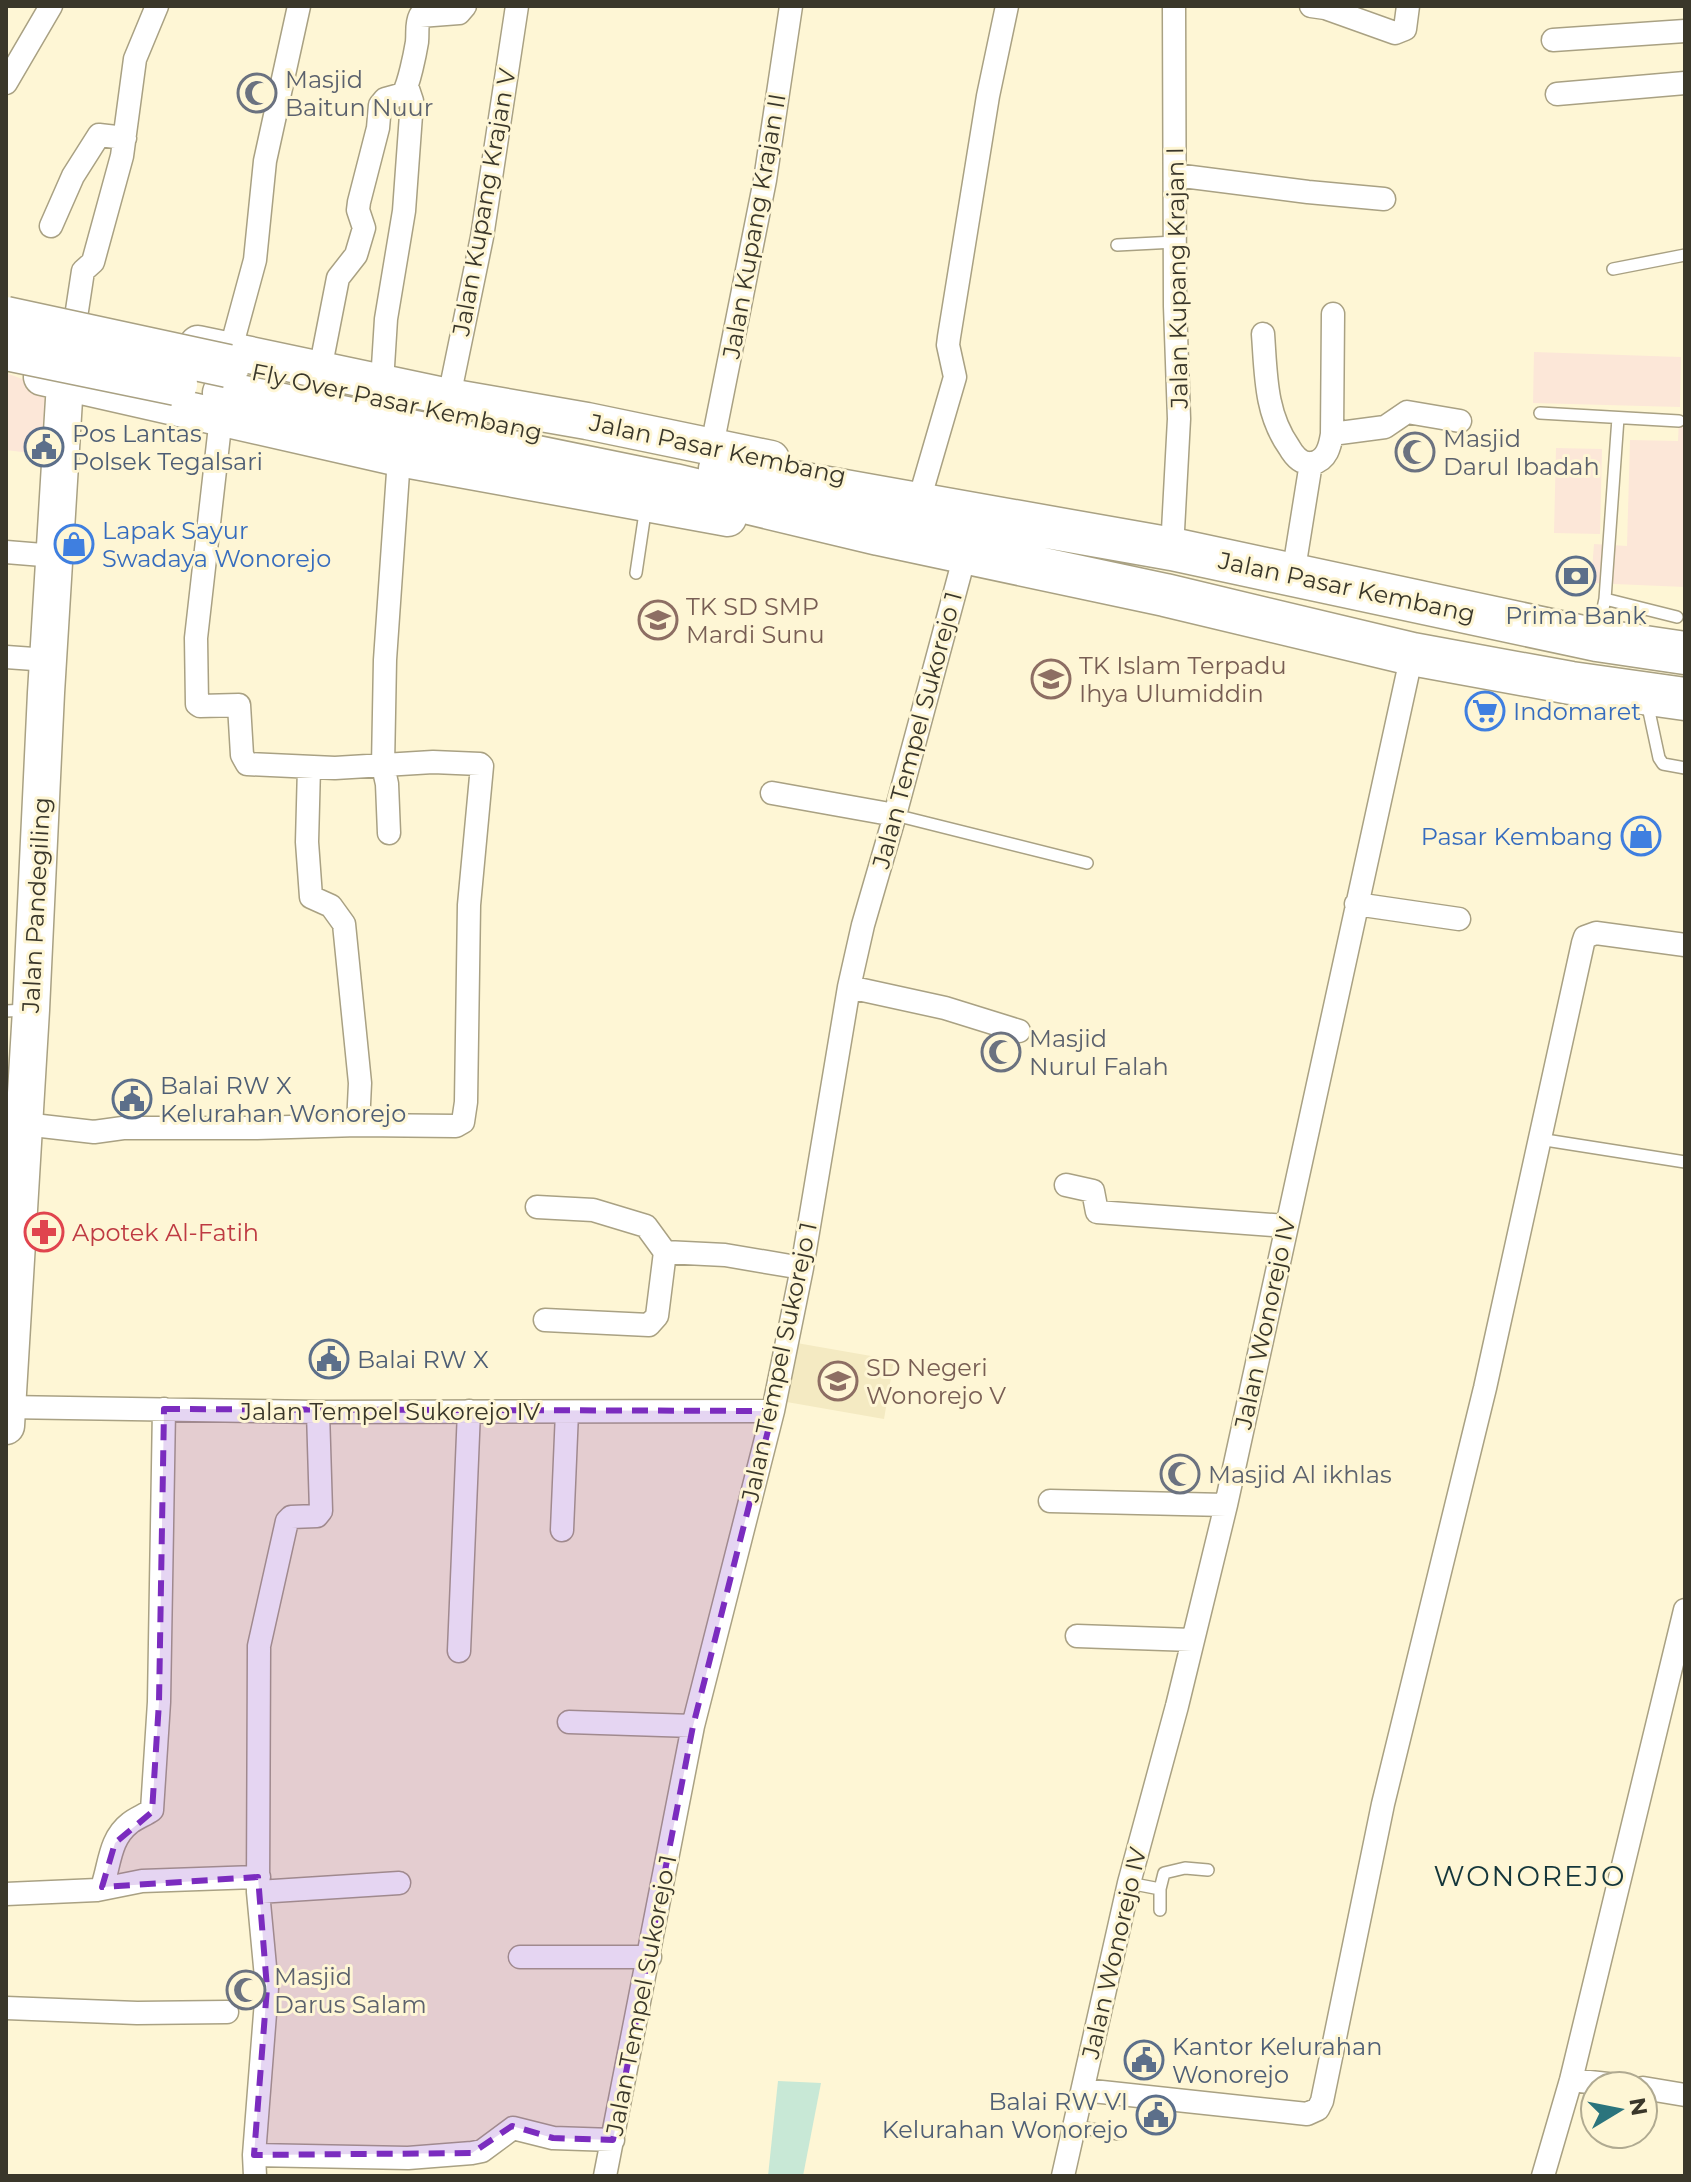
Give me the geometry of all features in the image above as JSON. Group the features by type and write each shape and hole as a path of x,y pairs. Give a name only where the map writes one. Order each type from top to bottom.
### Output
{"highway":[{"name":"Fly Over Pasar Kembang","path":"14,309 678,473"},
{"name":"Fly Over Pasar Kembang","path":"6,349 893,512"},
{"name":"Jalan Pasar Kembang","path":"893,512 1172,549 1597,640 1682,643"},
{"name":"Jalan Pasar Kembang","path":"893,512 966,551 1412,654 1665,696"}],"main road":[{"name":"Jalan Pasar Kembang","path":"14,309 76,317 449,397 678,473"},
{"path":"14,309 54,324 66,348 65,383"},
{"path":"157,403 152,370 162,346 170,337"},
{"name":"Jalan Pasar Kembang","path":"6,368 399,458 859,479 870,484 893,512"},
{"name":"Jalan Pandegiling","path":"6,1426 13,1193 24,1124 19,1011 48,660 65,383"}],"street":[{"path":"6,83 51,6"},
{"path":"76,317 83,271 93,262 125,138 135,59 157,6"},
{"path":"230,352 255,260 265,161 299,6"},
{"path":"320,370 338,278 356,255 364,228 358,210 359,202 378,128 380,105 385,99 403,94 407,86 420,16 459,13 465,6"},
{"name":"Jalan Kupang Krajan V","path":"449,397 482,237 517,6"},
{"name":"Jalan Kupang Krajan II","path":"678,473 765,180 791,6"},
{"path":"893,512 955,377 949,337 988,96 1007,6"},
{"name":"Jalan Kupang Krajan I","path":"1172,549 1179,419 1174,6"},
{"path":"1320,7 1401,33 1405,29 1408,6"},
{"path":"1553,40 1685,31"},
{"path":"1557,94 1685,83"},
{"path":"382,382 386,319 404,211 412,101 407,86"},
{"path":"51,226 77,167 99,135 125,138"},
{"path":"1175,175 1384,199"},
{"path":"1263,334 1270,411 1276,428 1294,456 1302,462 1318,461 1328,451 1332,434 1333,314"},
{"path":"1332,434 1385,427 1407,412 1460,421"},
{"path":"24,1124 94,1132 123,1128 456,1126 463,1122 466,1102 469,905 482,766 433,762 309,767 247,764 242,755 239,705 197,704 196,638 221,417"},
{"path":"389,833 383,766 386,607 399,458"},
{"path":"1293,575 1311,463"},
{"name":"Jalan Tempel Sukorejo 1","path":"605,2176 693,1726 773,1411 802,1268 849,987 863,925 966,551"},
{"path":"6,552 55,556"},
{"name":"Jalan Wonorejo IV","path":"1063,2176 1129,1883 1177,1706 1226,1505 1412,654"},
{"path":"6,657 48,660"},
{"path":"309,767 307,842 311,897 331,906 344,924 360,1083 358,1125"},
{"path":"772,793 895,815"},
{"path":"1356,904 1459,919"},
{"path":"1083,2090 1307,2114 1318,2109 1383,1804 1485,1388 1585,937 1596,933 1685,945"},
{"path":"849,987 945,1008 1019,1031"},
{"path":"1066,1185 1093,1191 1097,1212 1286,1226"},
{"path":"537,1207 593,1210 646,1226 665,1252 657,1316 649,1325 545,1320"},
{"path":"665,1252 725,1255 802,1268"},
{"name":"Jalan Tempel Sukorejo IV","path":"6,1407 318,1412 773,1411"},
{"path":"102,1887 115,1843 128,1824 152,1810 159,1702 164,1409"},
{"path":"459,1651 469,1411"},
{"path":"318,1412 321,1511 317,1516 291,1517 287,1521 259,1646 258,1885 267,1988 255,2165 472,2153 482,2151 507,2130 517,2128 553,2138 613,2140"},
{"path":"562,1530 567,1412"},
{"path":"1050,1501 1226,1505"},
{"path":"1543,2176 1571,2080 1685,1610"},
{"path":"1077,1636 1192,1640"},
{"path":"569,1722 693,1726"},
{"path":"6,1894 97,1890 142,1881 258,1885 399,1883"},
{"path":"520,1957 650,1957"},
{"path":"6,2008 137,2013 227,2012"},
{"path":"1571,2080 1579,2081"},
{"path":"1659,2091 1685,2095"}],"lane":[{"path":"1117,245 1175,242"},
{"path":"1613,269 1685,255"},
{"path":"1540,413 1679,421"},
{"path":"1597,640 1605,599 1618,418"},
{"path":"636,573 678,473"},
{"path":"1605,599 1682,643"},
{"path":"1665,696 1659,758 1663,764 1685,768"},
{"path":"895,815 1087,863"},
{"path":"1539,1139 1685,1162"},
{"path":"1160,1910 1164,1873 1172,1870 1208,1870"},
{"path":"1129,1883 1160,1889"},
{"path":"1073,2126 1119,2134"}],"highlighted area":[{"path":"164,1409 773,1411 693,1726 613,2140 553,2138 512,2126 472,2153 254,2155 267,1988 258,1877 102,1887 115,1843 152,1812 159,1702"}],"shaded area":[{"path":"1534,352 1681,357 1680,407 1533,403"},
{"path":"6,373 33,383 47,402 56,433 31,434 30,453 6,450"},
{"path":"1679,418 1685,418 1685,587 1591,583 1594,544 1627,546 1630,440 1678,441"},
{"path":"1556,448 1602,449 1600,534 1554,533"},
{"name":"SD Negeri Wonorejo V","path":"791,1342 894,1360 884,1419 781,1401"}],"green space":[{"path":"778,2081 821,2083 803,2176 768,2176"}],"place":[{"name":"Masjid Baitun Nuur","path":"257,93"},
{"name":"Pos Lantas Polsek Tegalsari","path":"44,447"},
{"name":"Masjid Darul Ibadah","path":"1415,452"},
{"name":"Lapak Sayur Swadaya Wonorejo","path":"74,544"},
{"name":"Prima Bank","path":"1576,576"},
{"name":"TK SD SMP Mardi Sunu","path":"658,620"},
{"name":"TK Islam Terpadu Ihya Ulumiddin","path":"1051,679"},
{"name":"Indomaret","path":"1485,711"},
{"name":"Pasar Kembang","path":"1641,836"},
{"name":"Masjid Nurul Falah","path":"1001,1052"},
{"name":"Balai RW X Kelurahan Wonorejo","path":"132,1099"},
{"name":"Apotek Al-Fatih","path":"44,1232"},
{"name":"Balai RW X","path":"329,1359"},
{"name":"SD Negeri Wonorejo V","path":"838,1381"},
{"name":"Masjid Al ikhlas","path":"1180,1474"},
{"name":"Masjid Darus Salam","path":"246,1990"},
{"name":"Kantor Kelurahan Wonorejo","path":"1144,2060"},
{"name":"Balai RW VI Kelurahan Wonorejo","path":"1156,2115"}],"district":[{"name":"WONOREJO","path":"1530,1876"}]}
